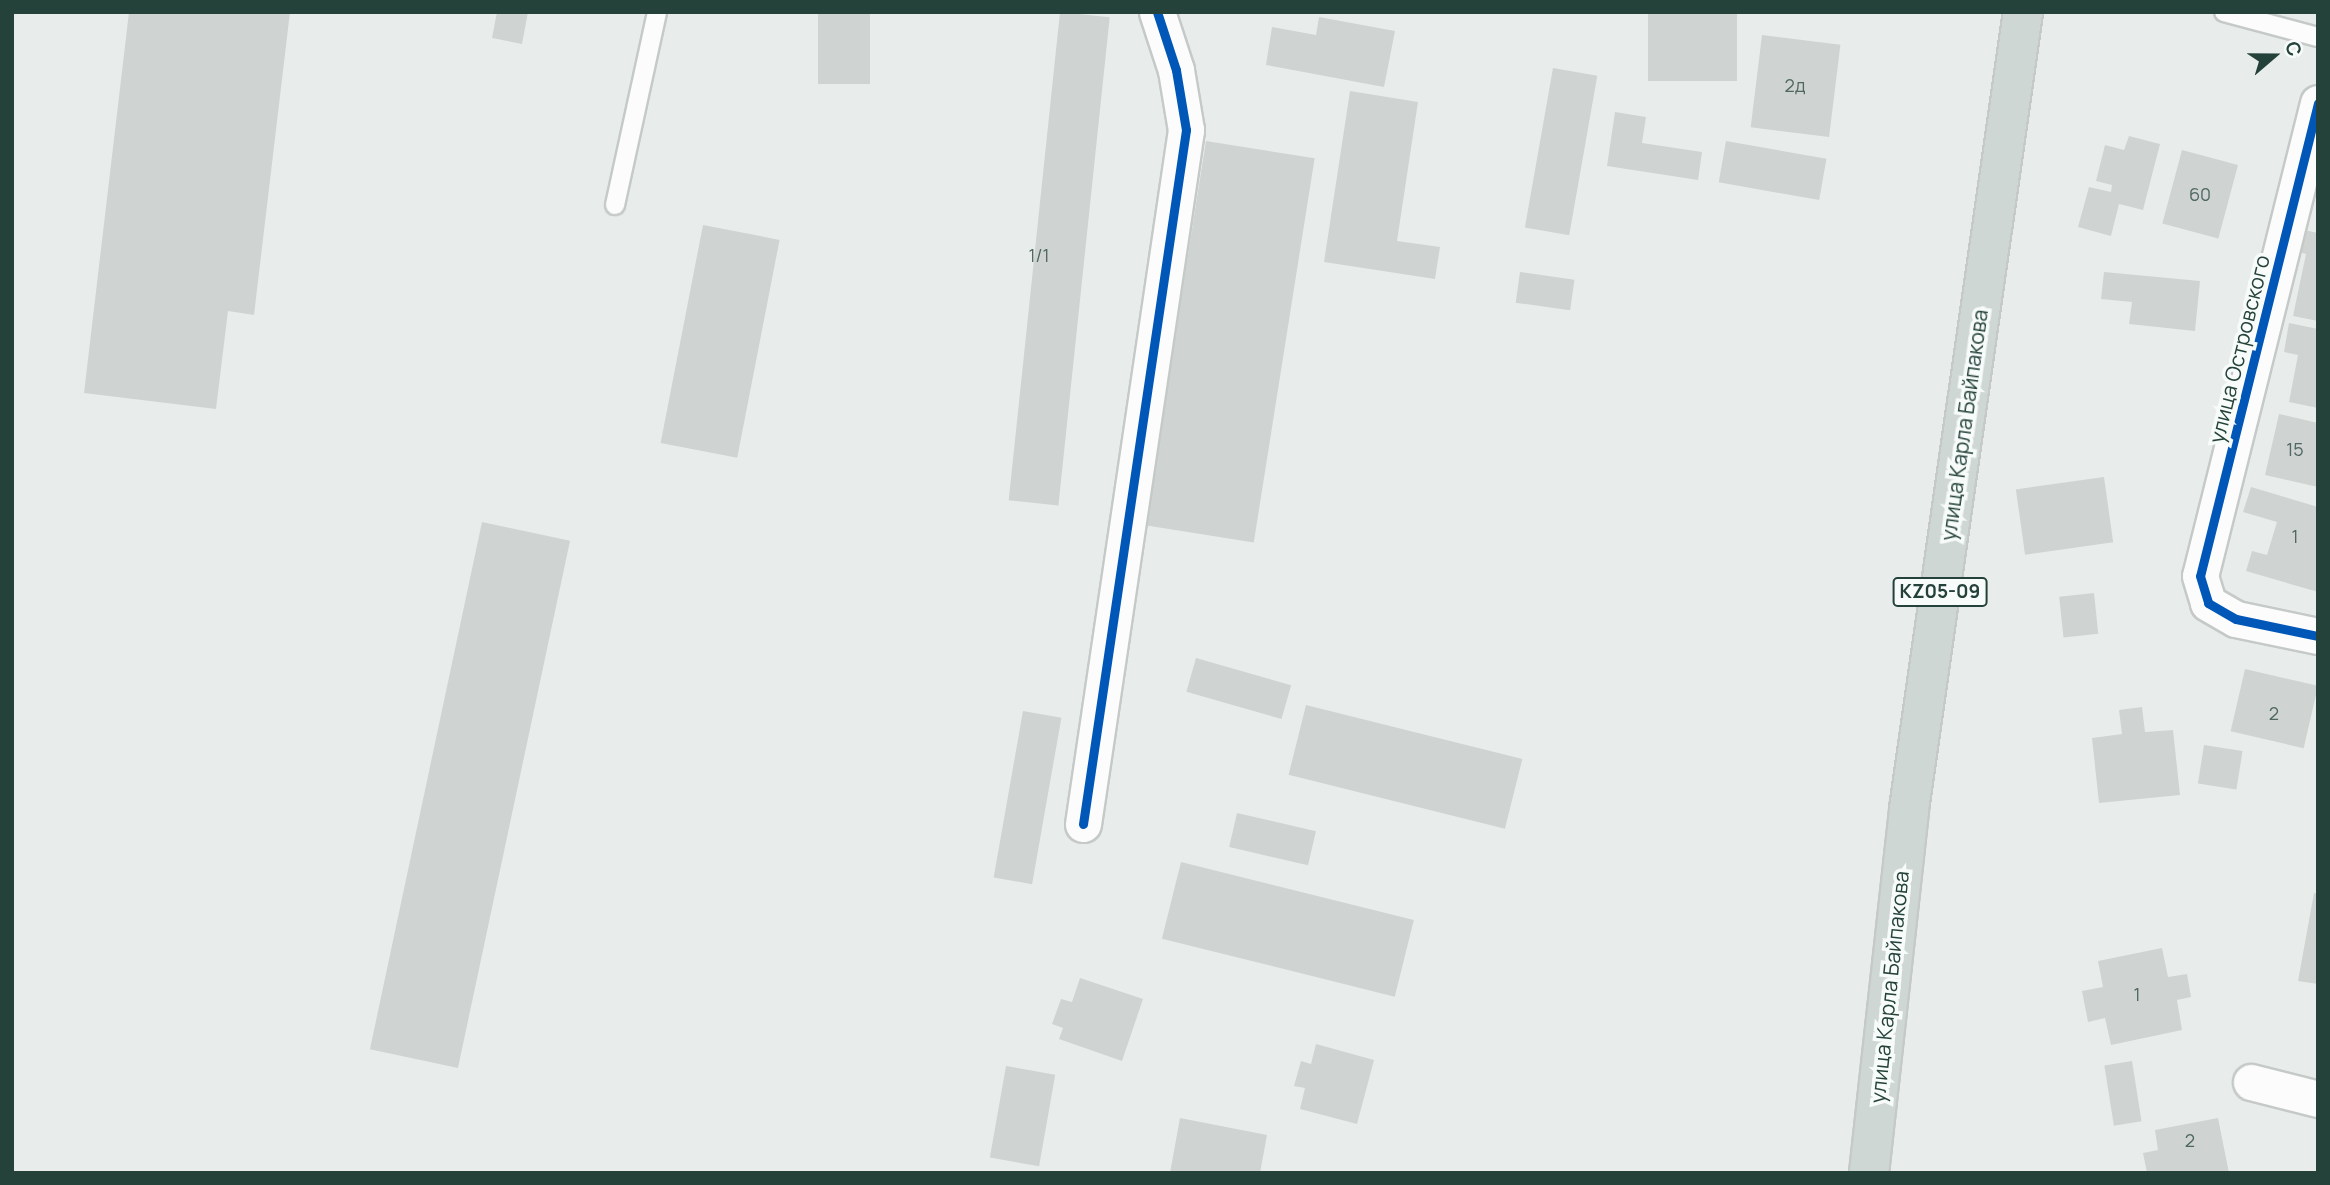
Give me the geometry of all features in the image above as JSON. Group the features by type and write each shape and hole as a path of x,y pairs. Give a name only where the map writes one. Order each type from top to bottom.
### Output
{"main road":[{"name":"улица Карла Байпакова","path":"1869,1173 1909,809 2023,12"}],"street":[{"path":"1083,824 1186,130 1176,70 1157,12"},
{"name":"улица Островского","path":"2318,103 2200,576 2208,603 2236,619 2318,636"},
{"path":"2251,1082 2318,1099"}],"lane":[{"path":"615,205 657,12"},
{"path":"2224,12 2318,37"}],"building":[{"path":"129,12 290,12 254,315 228,311 216,409 84,393"},
{"path":"497,12 528,12 522,44 492,38"},
{"path":"818,12 870,12 870,84 818,84"},
{"path":"1060,12 1110,17 1058,506 1009,500"},
{"path":"1648,12 1737,12 1737,81 1648,81"},
{"path":"1319,17 1395,31 1384,87 1266,65 1272,27 1316,35"},
{"path":"1762,35 1840,45 1829,137 1751,127"},
{"path":"1553,68 1597,76 1569,235 1525,228"},
{"path":"1350,91 1418,102 1397,241 1440,247 1435,279 1324,262"},
{"path":"1615,112 1646,117 1642,143 1702,152 1698,180 1607,166"},
{"path":"2129,136 2160,144 2143,210 2119,204 2111,236 2078,227 2089,187 2111,192 2112,185 2096,181 2105,145 2124,150"},
{"path":"1206,141 1315,158 1254,542 1145,525"},
{"path":"1726,141 1826,159 1819,200 1719,182"},
{"path":"2182,150 2238,165 2218,238 2162,223"},
{"path":"703,225 780,240 737,458 661,443"},
{"path":"2300,229 2318,233 2318,321 2293,316 2306,254 2295,251"},
{"path":"1520,272 1574,280 1570,310 1516,303"},
{"path":"2104,272 2200,281 2195,331 2129,324 2132,302 2101,299"},
{"path":"2289,323 2318,329 2318,408 2289,402 2298,355 2284,352"},
{"path":"2279,414 2318,423 2318,487 2265,475"},
{"path":"2104,477 2113,542 2025,555 2016,489"},
{"path":"2251,487 2318,507 2318,592 2246,571 2252,551 2267,555 2277,522 2243,512"},
{"path":"482,522 570,541 458,1068 370,1049"},
{"path":"2094,593 2098,634 2063,637 2059,597"},
{"path":"1196,658 1291,685 1282,719 1186,692"},
{"path":"2245,669 2318,686 2304,748 2231,731"},
{"path":"1306,705 1522,759 1505,829 1289,775"},
{"path":"2142,707 2145,732 2173,730 2180,795 2099,803 2092,738 2122,734 2119,710"},
{"path":"1023,711 1061,718 1032,884 994,877"},
{"path":"2204,745 2243,751 2236,790 2198,784"},
{"path":"1237,813 1316,831 1308,865 1229,847"},
{"path":"1181,862 1414,920 1395,997 1162,939"},
{"path":"2314,893 2318,894 2318,984 2298,981"},
{"path":"2162,948 2168,977 2187,974 2191,997 2177,1000 2182,1030 2111,1045 2105,1018 2088,1022 2082,991 2103,987 2098,961"},
{"path":"1080,978 1143,999 1122,1061 1059,1039 1063,1028 1052,1024 1061,999 1072,1002"},
{"path":"1316,1044 1374,1060 1357,1124 1300,1109 1305,1088 1294,1086 1301,1061 1311,1064"},
{"path":"2132,1061 2142,1121 2114,1126 2104,1065"},
{"path":"1006,1066 1055,1075 1039,1166 990,1158"},
{"path":"1180,1118 1267,1135 1260,1173 1170,1173"},
{"path":"2218,1118 2229,1173 2147,1173 2143,1153 2158,1150 2155,1130"}],"cycle path":[{"path":"1083,824 1186,130 1176,70 1157,12"},
{"path":"2318,103 2200,576 2208,603 2236,619 2318,636"}]}
